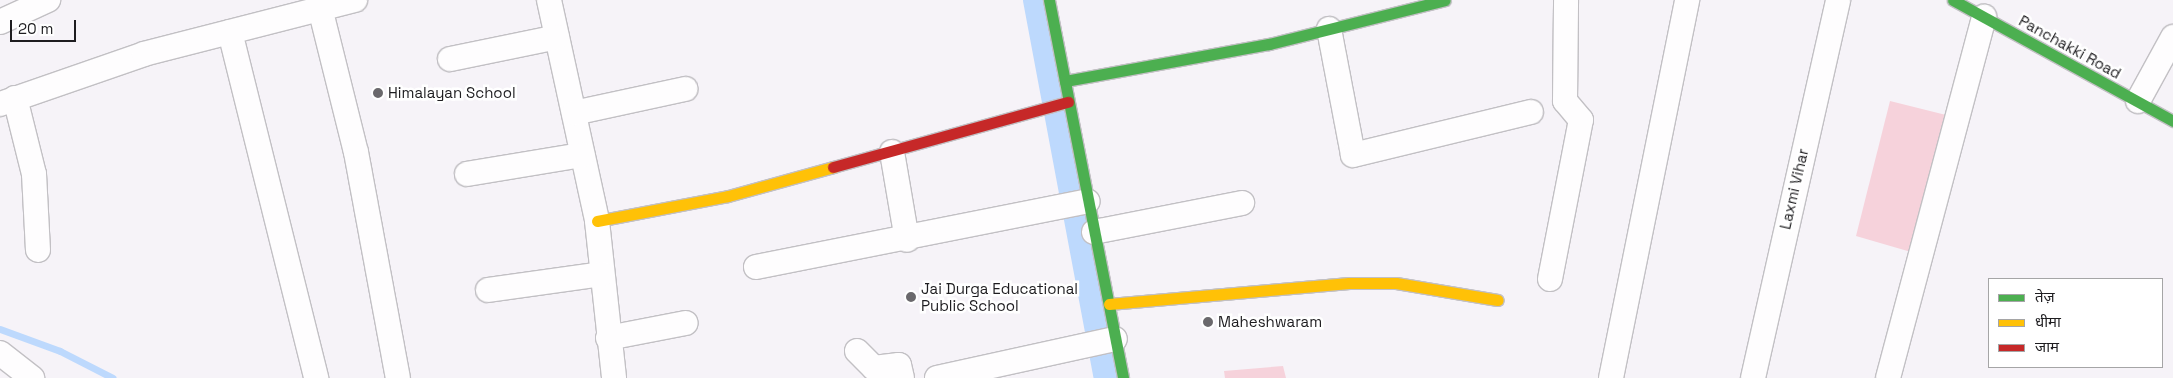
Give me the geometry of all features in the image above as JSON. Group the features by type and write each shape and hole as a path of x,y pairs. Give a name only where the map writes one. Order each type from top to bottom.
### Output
{"street":[{"path":"0,22 48,0"},
{"path":"38,250 34,174 8,101 144,54 355,0"},
{"path":"549,0 596,221 614,378"},
{"path":"1049,0 1065,80 1064,103 1078,204 1094,232 1109,304 1105,343 1123,378"},
{"path":"1065,80 1329,29 1445,0"},
{"path":"1550,280 1581,120 1565,101 1566,0"},
{"path":"1611,378 1687,0"},
{"name":"Laxmi Vihar","path":"1753,378 1838,0"},
{"name":"Panchakki Road","path":"1953,0 2173,120"},
{"path":"320,8 356,152 398,378"},
{"path":"1888,378 1984,17"},
{"path":"1329,29 1352,155 1530,112"},
{"path":"230,32 316,378"},
{"path":"450,59 557,37"},
{"path":"2138,102 2173,37"},
{"path":"574,113 685,89"},
{"path":"596,221 728,196 1064,103"},
{"path":"892,152 907,240"},
{"path":"468,174 582,155"},
{"path":"1094,232 1242,203"},
{"path":"756,267 907,240 1078,204"},
{"path":"488,290 602,274"},
{"path":"1109,304 1349,283 1396,283 1498,300"},
{"path":"608,338 686,323"},
{"path":"937,378 1105,343"},
{"path":"857,351 874,368 899,365 902,378"},
{"path":"0,353 28,376"}],"shaded area":[{"path":"1890,101 1946,115 1911,252 1856,236"},
{"path":"1283,366 1286,378 1225,378 1224,371"}],"waterway":[{"path":"1035,0 1106,378"},
{"path":"0,329 60,351 113,378"}],"traffic: fast":[{"path":"1049,0 1123,378"},
{"path":"1065,81 1269,44 1445,0"},
{"path":"1953,0 2173,121"}],"traffic: slow":[{"path":"597,221 728,196 833,167"},
{"path":"1109,304 1349,283 1396,283 1498,300"}],"traffic: jam":[{"path":"833,167 1068,102"}],"place":[{"name":"Himalayan School","path":"378,93"},
{"name":"Jai Durga Educational Public School","path":"911,297"},
{"name":"Maheshwaram","path":"1208,322"}]}
